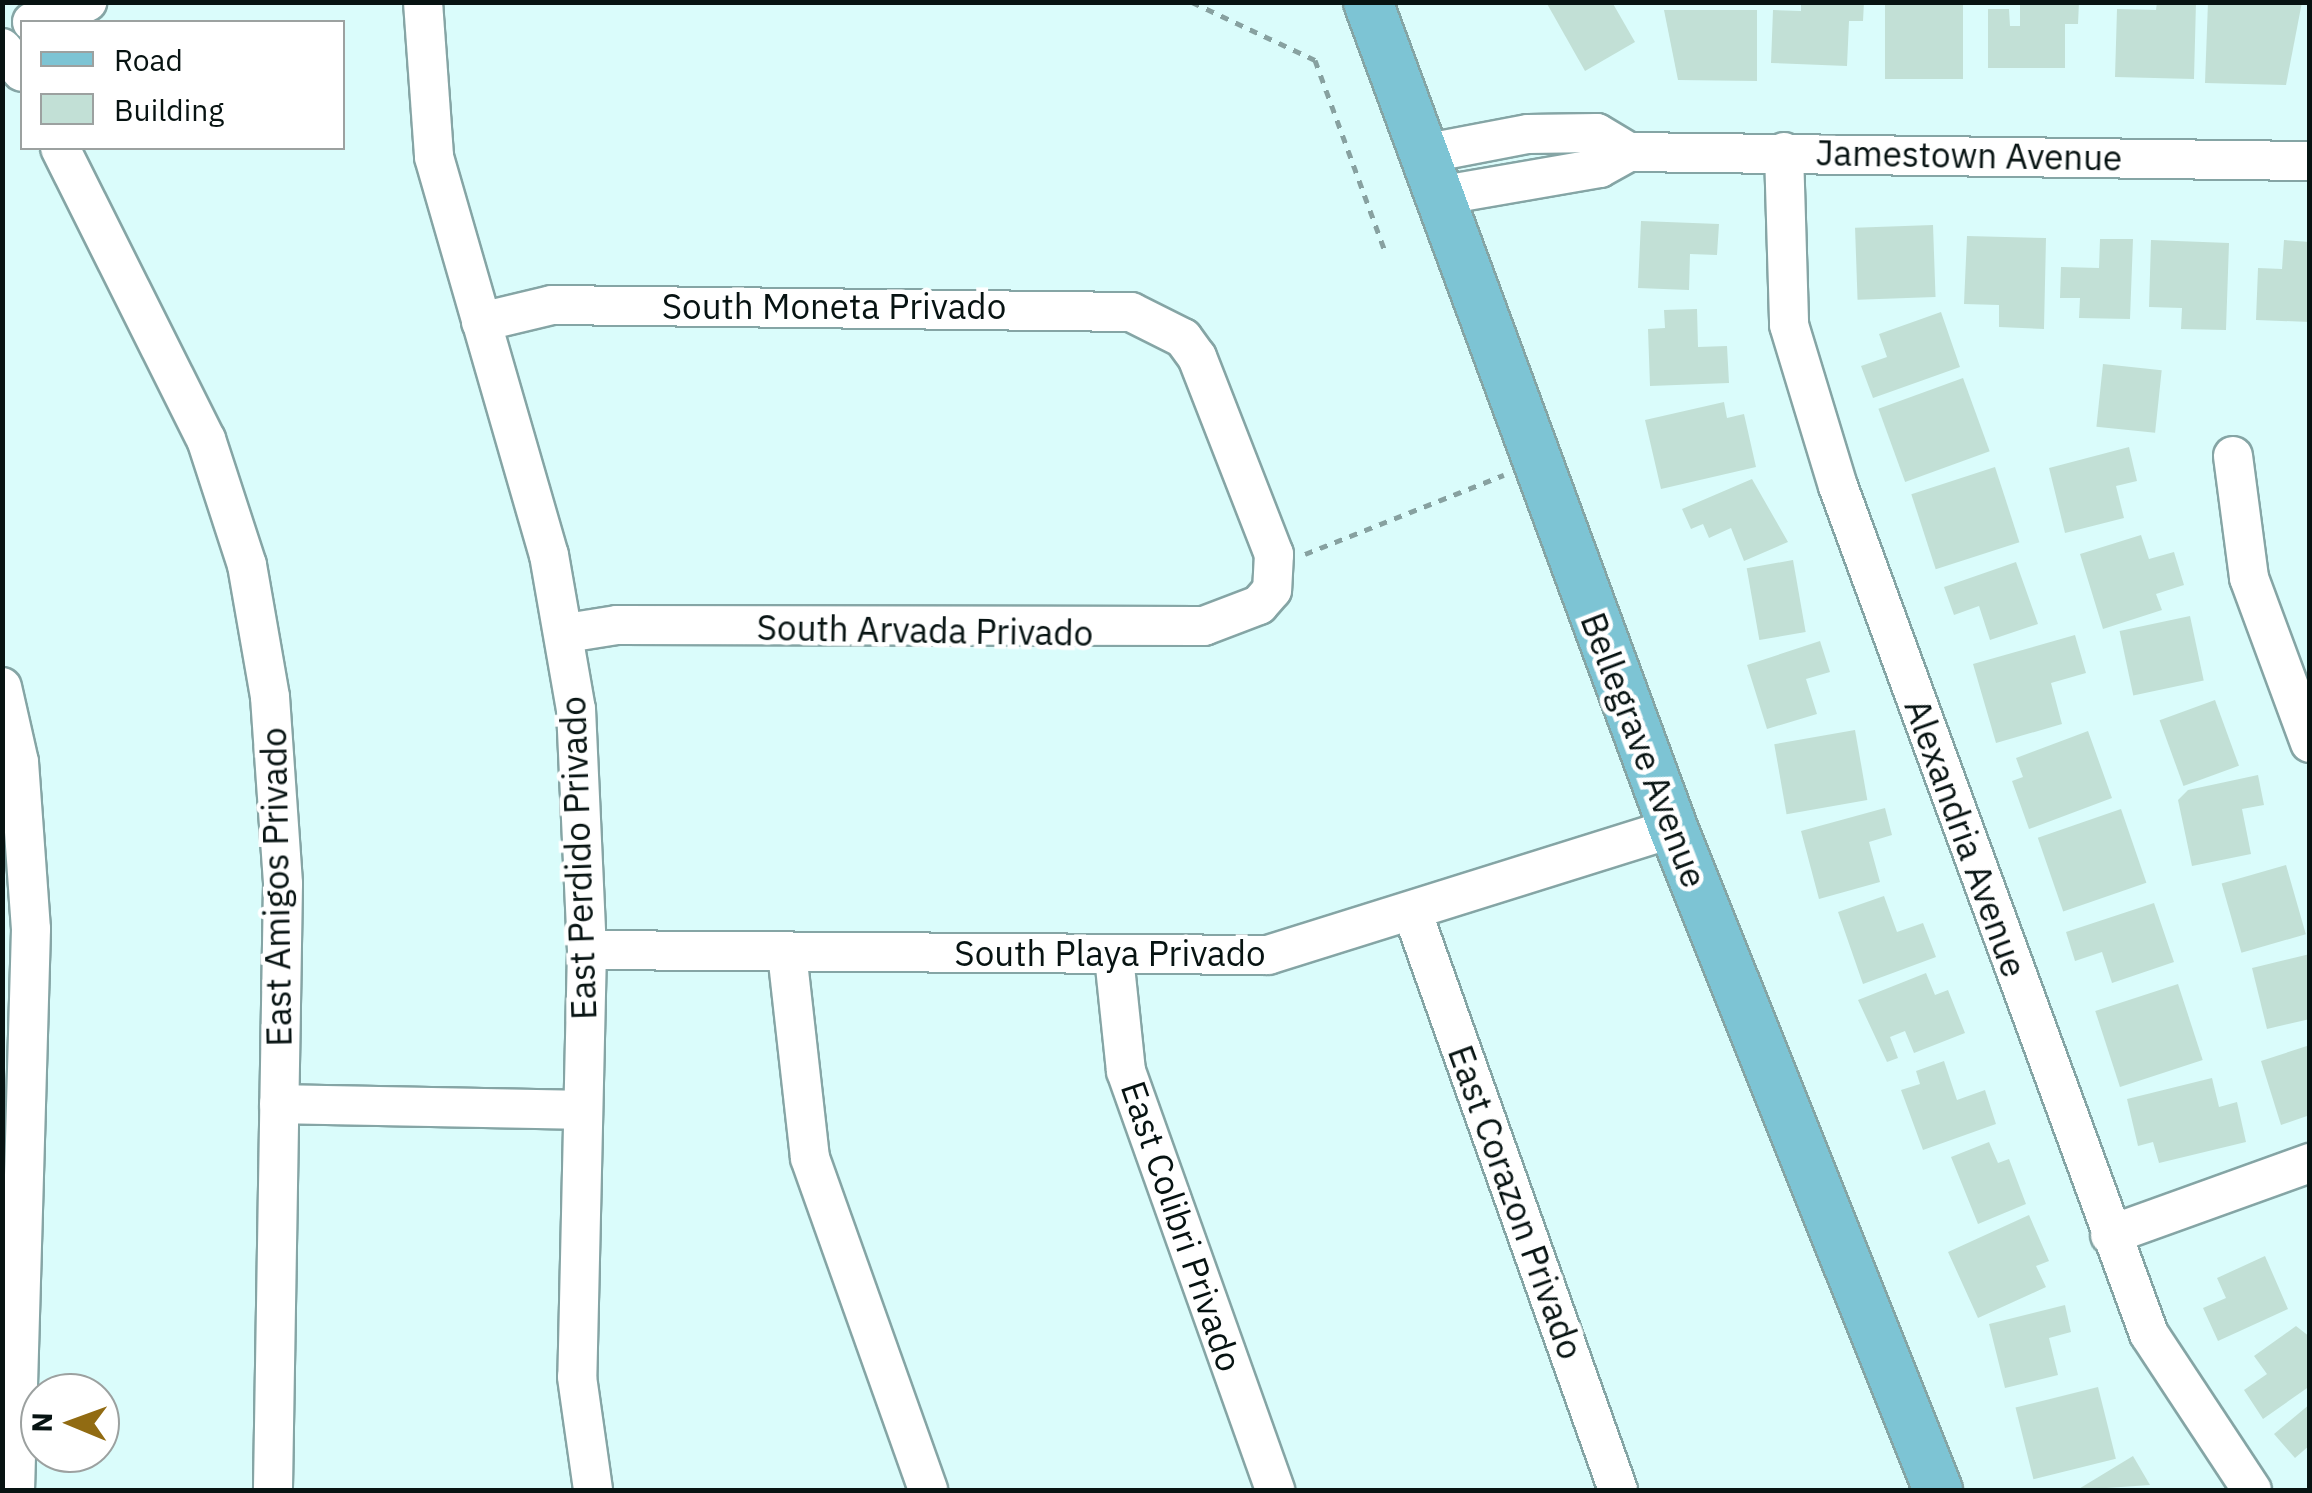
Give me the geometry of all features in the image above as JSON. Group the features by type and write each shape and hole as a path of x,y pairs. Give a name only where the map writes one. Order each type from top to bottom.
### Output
{"main road":[{"name":"Bellegrave Avenue","path":"1368,2 1534,463 1673,828 1938,1490"}],"street":[{"path":"38,20 87,2"},
{"name":"East Perdido Privado","path":"423,2 434,158 567,633 587,950 577,1377 593,1490"},
{"path":"2,48 20,70"},
{"name":"East Amigos Privado","path":"61,150 206,439 247,565 282,824 273,1490"},
{"name":"Jamestown Avenue","path":"1430,175 1600,168 1629,152 2310,162"},
{"name":"Alexandria Avenue","path":"1784,152 1783,270 1801,379 2149,1334 2252,1490"},
{"name":"South Moneta Privado","path":"481,322 552,304 1094,308 1131,312 1184,338 1274,578"},
{"path":"2233,456 2249,578 2310,743"},
{"name":"South Arvada Privado","path":"567,633 618,625 1158,631 1226,622 1274,578"},
{"path":"2,687 28,846 14,1105 15,1490"},
{"name":"South Playa Privado","path":"587,950 1268,955 1413,914 1673,828"},
{"name":"East Corazon Privado","path":"1413,914 1618,1490"},
{"path":"787,952 810,1158 928,1490"},
{"name":"East Colibri Privado","path":"1114,956 1126,1071 1275,1490"},
{"path":"280,1104 583,1110"},
{"path":"2110,1235 2310,1163"}],"path":[{"path":"1192,2 1315,60 1386,254"},
{"path":"1274,578 1534,463"}],"building":[{"path":"1546,2 1612,2 1635,42 1585,71"},
{"path":"1801,2 1864,2 1863,21 1849,21 1847,66 1771,63 1773,10 1801,11"},
{"path":"1885,2 1963,2 1963,79 1885,79"},
{"path":"2020,2 2079,2 2078,24 2065,24 2065,68 1988,68 1988,9 2009,9 2010,26 2020,26"},
{"path":"2157,2 2196,2 2194,79 2115,77 2117,9 2156,10"},
{"path":"2208,2 2302,2 2286,85 2205,83"},
{"path":"1664,10 1757,10 1757,81 1678,80"},
{"path":"1641,221 1719,224 1717,255 1690,254 1689,290 1638,288"},
{"path":"1933,225 1936,297 1858,300 1855,228"},
{"path":"1967,236 2046,238 2044,329 1999,327 1999,305 1964,304"},
{"path":"2100,239 2133,239 2130,319 2079,318 2080,298 2060,298 2061,267 2099,268"},
{"path":"2151,240 2229,243 2226,330 2181,329 2182,308 2149,307"},
{"path":"2284,240 2310,242 2310,322 2256,320 2258,268 2282,269"},
{"path":"1697,309 1698,347 1727,346 1729,383 1650,386 1648,329 1665,328 1664,310"},
{"path":"1941,312 1960,367 1873,398 1861,366 1887,357 1879,334"},
{"path":"2103,364 2162,370 2155,433 2096,427"},
{"path":"1963,378 1990,451 1905,482 1878,409"},
{"path":"1724,402 1727,418 1744,414 1756,467 1661,489 1645,420"},
{"path":"2129,447 2137,481 2116,486 2124,518 2065,533 2049,468"},
{"path":"1995,467 2019,542 1936,569 1911,494"},
{"path":"1752,479 1788,542 1744,561 1731,528 1709,538 1703,524 1691,529 1682,509"},
{"path":"2141,535 2149,559 2174,552 2184,585 2156,594 2162,610 2103,629 2080,554"},
{"path":"1793,560 1806,632 1759,640 1747,568"},
{"path":"2016,562 2038,624 1990,640 1979,606 1954,615 1944,587"},
{"path":"2190,616 2204,681 2133,696 2120,631"},
{"path":"2075,635 2086,673 2051,683 2062,724 1996,743 1973,664"},
{"path":"1820,641 1830,672 1806,679 1817,714 1767,729 1747,665"},
{"path":"2215,700 2239,766 2183,786 2160,720"},
{"path":"1855,730 1867,800 1787,814 1774,744"},
{"path":"2088,731 2112,798 2029,829 2012,781 2023,777 2016,758"},
{"path":"2258,775 2264,805 2242,809 2251,854 2192,866 2178,800 2188,790"},
{"path":"1885,808 1892,835 1869,842 1880,882 1819,899 1801,831"},
{"path":"2121,809 2146,883 2063,911 2038,838"},
{"path":"2286,865 2306,934 2241,953 2222,883"},
{"path":"1884,896 1897,932 1923,923 1936,957 1863,984 1838,912"},
{"path":"2154,903 2174,962 2112,983 2102,952 2075,961 2066,932"},
{"path":"2310,954 2310,1019 2267,1029 2252,968"},
{"path":"1926,973 1935,995 1948,990 1965,1033 1914,1053 1905,1031 1890,1037 1898,1058 1887,1062 1858,1000"},
{"path":"2178,984 2203,1060 2120,1087 2095,1011"},
{"path":"2310,1045 2310,1115 2281,1125 2261,1061"},
{"path":"1944,1061 1957,1100 1985,1090 1996,1124 1923,1150 1901,1090 1920,1084 1916,1071"},
{"path":"2212,1078 2219,1107 2237,1102 2246,1142 2159,1163 2153,1142 2138,1146 2127,1099"},
{"path":"1989,1142 1998,1163 2009,1159 2026,1204 1978,1224 1951,1157"},
{"path":"2029,1215 2049,1261 2036,1266 2046,1287 1978,1318 1948,1252"},
{"path":"2265,1256 2288,1309 2218,1341 2203,1308 2226,1298 2217,1278"},
{"path":"2065,1305 2071,1332 2049,1338 2058,1375 2005,1388 1989,1324"},
{"path":"2296,1326 2310,1337 2310,1386 2263,1419 2244,1390 2267,1374 2254,1356"},
{"path":"2098,1387 2116,1459 2033,1479 2016,1408"},
{"path":"2310,1404 2310,1445 2295,1458 2274,1434"},
{"path":"2133,1456 2150,1485 2077,1490"}]}
